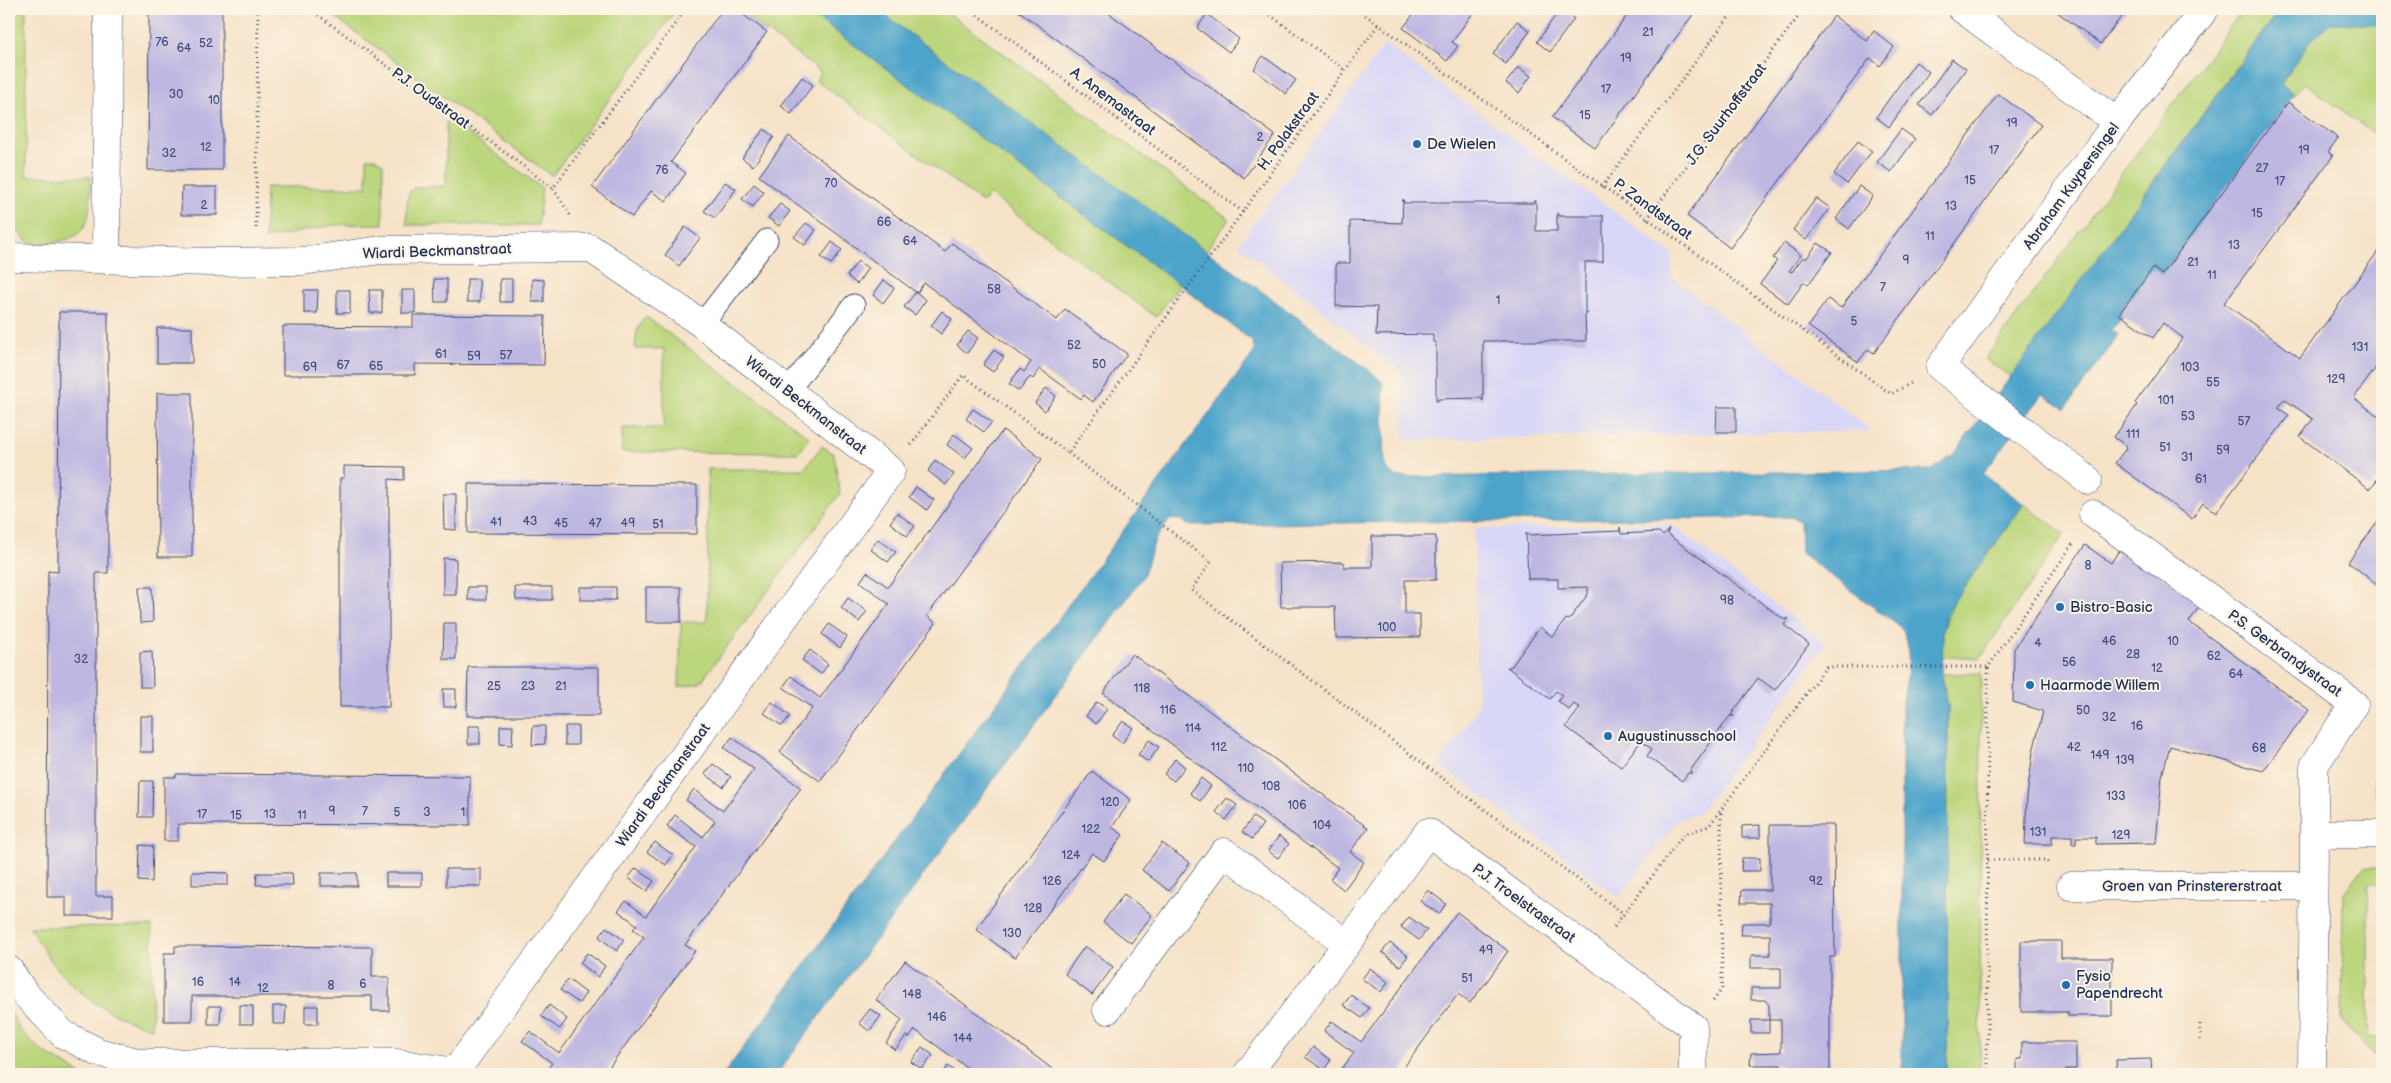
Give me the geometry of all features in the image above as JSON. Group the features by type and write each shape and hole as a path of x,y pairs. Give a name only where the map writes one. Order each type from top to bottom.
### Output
{"street":[{"path":"106,260 108,9"},
{"path":"1962,9 2117,122"},
{"name":"Abraham Kuypersingel","path":"1940,367 2117,122 2205,9"},
{"name":"Wiardi Beckmanstraat","path":"9,257 256,262 302,261 381,250 590,248 702,324 891,471 457,1073"},
{"path":"1940,367 2088,480"},
{"name":"P.S. Gerbrandystraat","path":"2093,514 2354,704 2314,766 2314,834"},
{"name":"P.J. Troelstrastraat","path":"1247,1074 1347,944 1428,832 1694,1027"},
{"path":"2312,1074 2314,834 2382,834"},
{"path":"1107,1010 1224,852 1347,944"},
{"name":"Groen van Prinstererstraat","path":"2071,886 2313,886"},
{"path":"9,970 26,996 63,1034 98,1052 142,1063 397,1063 457,1073"},
{"path":"1693,1074 1694,1027"}],"lane":[{"path":"702,324 767,240"},
{"path":"788,391 854,305"}],"path":[{"path":"256,262 258,9"},
{"name":"P.J. Oudstraat","path":"310,9 553,188"},
{"path":"590,248 553,188 686,9"},
{"name":"A. Anemastraat","path":"969,9 1243,212"},
{"path":"1262,9 1346,70"},
{"name":"P. Zandtstraat","path":"1357,9 1890,394 1940,367"},
{"path":"1602,186 1735,9"},
{"name":"J.G. Suurhoffstraat","path":"1647,219 1804,9"},
{"name":"H. Polakstraat","path":"1068,453 1378,25"},
{"path":"891,471 963,375 1212,562 1191,590 1623,913"},
{"path":"1987,1074 1988,667 2093,514"},
{"path":"1595,954 1623,913 1684,834 1709,826 1826,667 1988,667"},
{"path":"1694,1027 1722,989 1721,809"},
{"path":"1988,860 2046,860 2071,886"},
{"path":"2200,1024 2200,1043"}],"shaded area":[{"name":"De Wielen","path":"1385,44 1672,254 1672,277 1872,431 1405,440 1401,372 1238,245"},
{"name":"Augustinusschool","path":"1671,524 1826,644 1700,812 1677,821 1619,898 1438,764 1478,709 1474,529"}],"green space":[{"path":"9,9 26,9 26,176 91,177 87,221 82,230 75,236 64,240 30,244 9,222"},
{"path":"324,9 677,9 552,176"},
{"path":"736,9 805,9 1180,285 1156,317 989,194 983,203 816,80 821,72"},
{"path":"876,9 943,9 1229,219 1205,252"},
{"path":"2243,9 2282,9 2267,26 2011,377 1985,359"},
{"path":"2334,23 2382,25 2382,140 2305,83 2294,94 2281,84 2312,40 2319,32"},
{"path":"449,119 542,188 538,225 407,225 407,201 412,190 423,187 446,186 446,123"},
{"path":"367,158 375,158 383,164 383,224 333,225 265,239 266,187 367,187"},
{"path":"645,316 809,437 798,453 622,452 622,428 664,428 664,349 635,349 637,331"},
{"path":"822,446 834,454 840,494 700,683 679,687 681,622 707,622 708,469 804,469"},
{"path":"2024,504 2064,534 1980,658 1942,657 1943,630 1954,601"},
{"path":"1981,673 1980,1074 1947,1074 1948,706 1942,674"},
{"path":"2382,768 2382,802 2377,802 2374,779"},
{"path":"2365,867 2382,867 2382,884 2368,884 2368,1037 2382,1037 2382,1054 2373,1054 2342,1021 2343,893"},
{"path":"152,926 152,1028 112,1013 79,991 52,962 30,927"},
{"path":"9,1009 19,1029 43,1052 81,1074 9,1074"}],"water":[{"path":"805,9 876,9 1373,373 1383,383 1385,464 1389,472 1398,477 1932,470 1954,454 2282,9 2382,9 2382,25 2334,23 2319,32 2281,84 2294,94 2162,275 2152,268 2119,313 2123,316 2112,330 2119,335 2065,409 2043,394 1983,474 2024,504 1954,601 1947,615 1943,630 1942,681 1948,706 1947,1074 1902,1074 1902,705 1908,664 1905,634 1900,627 1801,553 1800,521 1791,517 1188,525 1181,520 1170,519 1155,540 1143,577 777,1074 724,1074 1255,351 1252,341 1180,285"}],"building":[{"path":"149,9 222,9 222,170 148,170"},
{"path":"723,9 735,9 767,32 671,162 686,173 666,201 651,191 632,217 592,187"},
{"path":"1016,9 1103,9 1275,135 1244,178"},
{"path":"1410,9 1476,9 1452,42 1458,46 1447,61 1403,28 1413,15 1408,11"},
{"path":"1560,9 1574,19 1550,52 1537,42"},
{"path":"1632,9 1697,9 1595,148 1552,117"},
{"path":"2053,9 2127,9 2101,44"},
{"path":"1207,14 1239,39 1229,52 1197,28"},
{"path":"1834,16 1867,41 1874,31 1894,47 1880,66 1870,58 1730,248 1687,216"},
{"path":"1517,21 1530,31 1506,64 1493,54"},
{"path":"1263,56 1296,80 1286,94 1254,69"},
{"path":"1952,59 1966,69 1932,115 1919,105"},
{"path":"1916,62 1929,72 1889,127 1876,117"},
{"path":"1518,67 1531,76 1519,93 1506,83"},
{"path":"802,77 813,85 791,114 781,106"},
{"path":"1998,94 2041,125 1874,353 1868,349 1858,362 1808,326 1828,299 1841,308"},
{"path":"2288,102 2338,138 2328,152 2333,156 2224,303 2300,358 2382,246 2382,359 2354,398 2382,419 2382,473 2370,489 2300,437 2313,419 2284,399 2278,408 2289,415 2216,513 2203,503 2192,519 2115,463 2127,447 2114,437 2137,405 2135,403 2183,338 2163,323 2153,338 2119,314 2153,268 2162,275"},
{"path":"764,129 774,137 753,166 742,158"},
{"path":"1901,129 1915,139 1891,172 1877,162"},
{"path":"789,136 945,252 952,243 1057,320 1065,309 1127,354 1093,402 1084,395 1081,399 1040,369 1033,379 1030,377 1019,391 1009,384 1020,369 1024,372 1031,362 924,283 917,293 759,176"},
{"path":"1858,141 1872,151 1847,184 1834,174"},
{"path":"725,182 736,189 715,218 704,211"},
{"path":"754,184 764,192 753,207 742,199"},
{"path":"1859,186 1873,196 1849,229 1836,219"},
{"path":"182,187 217,187 217,215 181,215"},
{"path":"1816,198 1830,208 1806,240 1793,230"},
{"path":"1403,199 1404,203 1534,203 1536,201 1536,231 1557,231 1557,213 1559,216 1603,215 1603,262 1585,262 1585,313 1588,313 1585,315 1586,341 1483,341 1483,401 1481,398 1438,399 1436,401 1436,342 1433,342 1433,334 1376,335 1377,307 1336,306 1336,263 1350,263 1350,221 1402,223"},
{"path":"780,204 790,211 779,226 768,218"},
{"path":"806,223 816,230 805,245 794,237"},
{"path":"685,227 700,238 679,266 665,255"},
{"path":"832,242 842,250 831,264 821,257"},
{"path":"1784,243 1801,255 1789,271 1792,272 1803,257 1806,259 1818,243 1832,252 1808,285 1804,282 1788,304 1760,284 1777,261 1773,258"},
{"path":"858,261 868,268 857,284 847,276"},
{"path":"434,279 447,279 447,302 435,302"},
{"path":"467,279 479,279 480,302 467,302"},
{"path":"500,279 512,279 512,302 500,302"},
{"path":"532,279 544,280 544,302 532,302"},
{"path":"884,280 894,288 883,303 873,295"},
{"path":"304,290 318,290 317,313 304,313"},
{"path":"337,290 350,290 350,313 337,313"},
{"path":"369,290 382,290 382,313 370,313"},
{"path":"402,290 415,290 415,313 402,313"},
{"path":"916,292 926,300 915,315 904,307"},
{"path":"942,311 952,319 941,334 931,326"},
{"path":"59,312 108,312 108,573 96,573 96,896 113,896 113,916 66,916 66,897 47,897 48,571 58,572"},
{"path":"413,315 545,316 544,365 415,364 415,375 283,375 283,326 413,327"},
{"path":"157,328 192,328 192,363 157,363"},
{"path":"968,331 978,338 967,353 957,345"},
{"path":"994,350 1004,357 993,372 983,365"},
{"path":"1046,388 1056,396 1045,411 1035,403"},
{"path":"157,393 192,393 192,557 158,557"},
{"path":"1717,407 1736,407 1736,432 1716,432"},
{"path":"973,409 992,422 984,432 966,419"},
{"path":"1003,430 1042,459 927,616 936,623 820,781 780,752 812,708 783,687 791,676 820,698 889,604 860,582 867,572 888,587"},
{"path":"954,434 973,448 965,458 947,445"},
{"path":"935,460 954,474 946,485 928,471"},
{"path":"344,466 404,467 404,480 389,479 389,707 340,707 340,478 344,478"},
{"path":"468,484 697,485 697,534 468,533"},
{"path":"916,487 934,500 927,510 909,497"},
{"path":"443,494 456,494 456,530 444,529"},
{"path":"897,513 915,526 907,536 890,523"},
{"path":"2382,516 2382,588 2348,562"},
{"path":"1620,527 1621,534 1659,532 1663,536 1669,529 1667,534 1785,620 1789,618 1784,625 1809,644 1775,690 1758,678 1731,715 1734,716 1730,716 1690,771 1692,773 1688,773 1682,781 1647,756 1652,749 1641,741 1621,767 1566,727 1580,708 1574,704 1569,710 1558,701 1562,695 1556,691 1550,699 1507,667 1511,667 1540,627 1553,637 1566,619 1569,620 1588,594 1588,587 1558,588 1558,579 1528,579 1526,533 1528,535 1620,531"},
{"path":"1372,536 1436,536 1436,580 1405,580 1405,614 1420,614 1420,637 1336,638 1335,607 1281,607 1280,563 1344,562 1344,567 1372,567"},
{"path":"878,539 896,552 888,562 870,549"},
{"path":"2085,545 2111,563 2122,546 2201,604 2189,622 2309,710 2263,771 2170,746 2162,776 2156,843 2096,844 2096,837 2076,837 2076,844 2072,844 2072,836 2052,836 2052,844 2025,844 2027,797 2033,752 2043,711 2013,702 2014,649"},
{"path":"443,558 456,559 456,595 443,595"},
{"path":"139,587 152,587 153,622 140,623"},
{"path":"468,587 486,587 486,600 468,600"},
{"path":"515,587 552,587 552,600 516,600"},
{"path":"580,587 616,587 616,600 580,600"},
{"path":"646,587 681,587 681,622 646,622"},
{"path":"848,598 867,611 859,622 841,608"},
{"path":"444,623 456,623 456,659 443,659"},
{"path":"829,624 847,637 840,648 822,634"},
{"path":"810,650 828,664 821,674 802,660"},
{"path":"152,651 153,687 140,687 140,652"},
{"path":"1132,654 1368,828 1350,852 1364,862 1344,890 1330,879 1338,868 1103,693"},
{"path":"468,667 599,667 599,716 467,716"},
{"path":"443,689 456,689 456,707 444,707"},
{"path":"772,702 790,716 782,726 764,713"},
{"path":"1097,702 1107,709 1096,724 1086,716"},
{"path":"140,716 153,716 153,752 140,752"},
{"path":"1123,721 1133,728 1122,743 1112,736"},
{"path":"468,726 480,726 480,744 468,744"},
{"path":"500,726 513,726 512,745 500,744"},
{"path":"533,726 545,726 545,744 532,745"},
{"path":"565,726 578,726 578,745 565,745"},
{"path":"732,737 801,788 685,945 695,951 604,1074 543,1074 552,1063 522,1041 530,1031 559,1053 644,937 633,929 637,925 618,911 626,901 646,916 696,847 667,826 675,815 703,837 715,821 686,800 694,789 723,811 754,769 724,748"},
{"path":"1149,740 1159,747 1148,762 1138,755"},
{"path":"1175,759 1185,767 1174,781 1164,774"},
{"path":"713,764 731,777 723,787 705,774"},
{"path":"1092,771 1131,800 1112,827 1123,835 1104,861 1092,853 1015,958 976,929"},
{"path":"176,774 470,776 470,825 178,824 178,841 164,841 164,777 176,777"},
{"path":"1201,778 1211,786 1200,801 1190,793"},
{"path":"140,781 153,781 152,817 139,817"},
{"path":"1227,798 1237,805 1226,820 1216,812"},
{"path":"1253,817 1263,824 1252,839 1242,832"},
{"path":"1760,825 1760,838 1742,838 1742,826"},
{"path":"1770,825 1834,825 1835,957 1830,957 1830,1074 1781,1074 1781,1065 1750,1065 1751,1053 1781,1052 1781,1020 1769,1020 1769,1005 1765,1000 1751,1000 1751,988 1781,988 1781,968 1751,968 1751,955 1770,955 1770,935 1741,935 1742,923 1770,923 1770,903 1741,903 1742,890 1770,890"},
{"path":"1279,836 1289,844 1278,858 1268,851"},
{"path":"655,842 673,855 666,865 647,852"},
{"path":"1162,843 1190,863 1169,891 1142,870"},
{"path":"140,845 153,846 152,882 139,881"},
{"path":"1742,858 1760,858 1760,871 1741,871"},
{"path":"636,868 654,881 647,891 628,878"},
{"path":"446,869 481,869 481,886 446,886"},
{"path":"192,872 228,873 228,885 192,885"},
{"path":"257,873 292,873 293,885 256,885"},
{"path":"321,873 357,873 357,886 321,886"},
{"path":"386,873 422,873 422,886 386,886"},
{"path":"1428,890 1446,904 1439,914 1420,901"},
{"path":"1124,894 1152,915 1131,943 1103,922"},
{"path":"1457,912 1508,951 1490,977 1470,1003 1458,994 1399,1074 1338,1074 1354,1053 1324,1031 1332,1021 1361,1042"},
{"path":"1409,917 1427,930 1419,940 1401,927"},
{"path":"606,927 624,940 617,951 599,937"},
{"name":"Fysio Papendrecht","path":"2021,941 2061,941 2061,958 2112,958 2112,1016 2068,1016 2068,1012 2021,1012"},
{"path":"1390,943 1408,956 1400,966 1382,952"},
{"path":"175,946 372,947 372,977 389,977 389,1011 372,1011 372,996 192,996 192,1021 164,1021 164,953 175,953"},
{"path":"1085,946 1113,967 1092,995 1065,974"},
{"path":"587,953 605,966 598,977 580,963"},
{"path":"905,961 1059,1074 976,1074 915,1030 909,1038 907,1035 895,1050 886,1043 902,1020 876,1000"},
{"path":"1370,968 1388,982 1381,992 1362,979"},
{"path":"568,979 586,993 579,1003 560,990"},
{"path":"1351,995 1369,1008 1362,1018 1343,1005"},
{"path":"240,1005 253,1006 253,1024 240,1024"},
{"path":"549,1005 567,1019 560,1029 541,1016"},
{"path":"208,1006 221,1006 220,1024 208,1024"},
{"path":"273,1006 286,1006 285,1024 273,1024"},
{"path":"305,1006 318,1006 318,1024 305,1024"},
{"path":"870,1009 881,1016 869,1031 859,1023"},
{"path":"1751,1020 1769,1020 1769,1033 1751,1033"},
{"path":"2022,1042 2076,1042 2076,1069 2066,1069 2066,1074 2017,1074 2017,1059 2022,1059"},
{"path":"922,1047 933,1055 922,1069 911,1062"},
{"path":"1313,1047 1331,1060 1324,1070 1305,1057"},
{"path":"2151,1059 2152,1074 2117,1074 2116,1060"},
{"path":"948,1066 959,1074 943,1074"}],"place":[{"name":"De Wielen","path":"1417,144"},
{"name":"Bistro-Basic","path":"2060,607"},
{"name":"Haarmode Willem","path":"2030,685"},
{"name":"Augustinusschool","path":"1608,736"},
{"name":"Fysio Papendrecht","path":"2066,985"}]}
